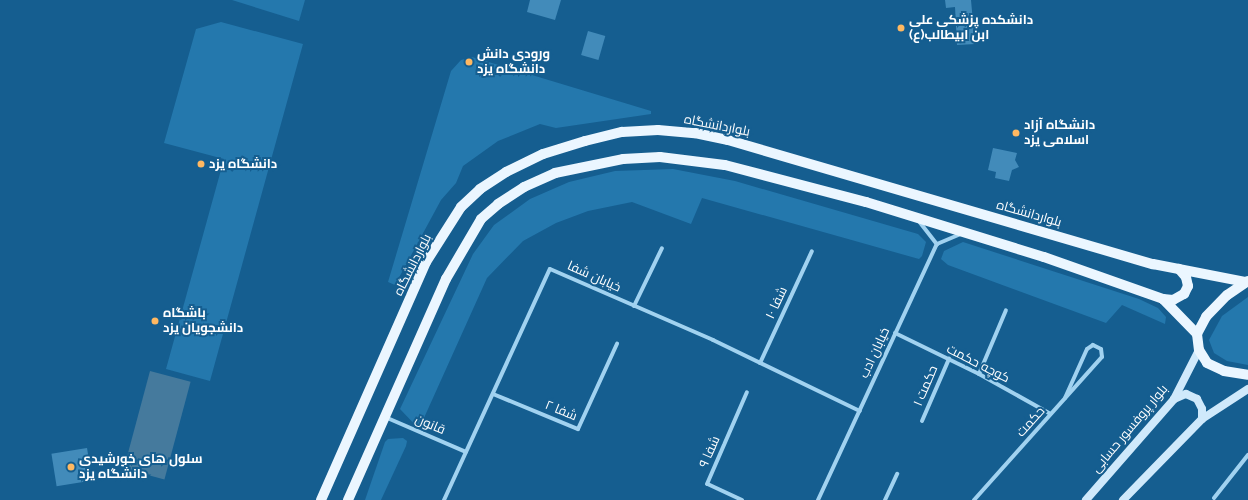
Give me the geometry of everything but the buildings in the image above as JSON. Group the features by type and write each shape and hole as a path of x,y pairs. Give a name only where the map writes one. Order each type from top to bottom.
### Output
{"main road":[{"name":"بلواردانشگاه","path":"321,500 426,262 461,207 480,189 506,172 543,154 585,141 622,132 658,130 695,133 728,140 1153,264 1247,281"},
{"path":"348,500 446,279 481,219 498,204 524,187 555,173 622,159 660,157 691,158 725,164 917,218 1044,257 1163,299 1173,300 1184,294 1188,286 1186,277 1179,269"},
{"path":"1247,281 1226,295 1206,317 1197,334 1199,350 1207,363 1224,371 1248,375"},
{"path":"1163,299 1197,334"},
{"name":"بلوار پروفسور حسابی","path":"1086,500 1174,399 1199,350"},
{"path":"1123,500 1202,419 1248,389"},
{"path":"1174,399 1186,394 1196,398 1202,409 1202,419"}],"street":[{"path":"917,218 937,244 957,234 971,235"},
{"name":"خیابان ادب","path":"818,500 937,244"},
{"path":"634,306 662,248"},
{"name":"شفا ۱۰","path":"760,363 812,251"},
{"name":"خیابان شفا","path":"444,500 494,394 550,269 760,363 860,410"},
{"path":"979,374 1006,310"},
{"name":"کوچه حکمت","path":"895,334 979,374 1051,414"},
{"name":"شفا ۲","path":"494,394 578,429 618,344"},
{"name":"حکمت","path":"974,500 1102,357 1100,349 1093,345 1087,349 1065,398"},
{"name":"حکمت ۱","path":"922,421 949,359"},
{"name":"شفا ۹","path":"742,500 707,484 747,392"},
{"name":"قانون","path":"385,418 466,452"},
{"path":"1214,499 1248,455"},
{"path":"885,500 897,474"}],"shaded area":[{"path":"232,0 305,0 299,21"},
{"path":"221,22 303,44 210,381 166,369 224,159 164,143 196,29"},
{"path":"472,57 651,111 651,114 556,128 540,124 498,141 463,166 456,183 441,200 395,285 388,282 451,71 461,60"},
{"path":"673,169 735,181 918,234 926,242 922,256 919,259 702,198 691,224 632,202 588,211 556,223 523,241 487,278 419,429 400,409 473,254 494,225 530,199 569,182 615,171"},
{"path":"963,242 1139,299 1158,308 1166,317 1165,324 1122,305 1106,323 948,265 941,259 944,251"},
{"path":"1248,297 1248,365 1227,361 1214,353 1209,340 1222,316"},
{"path":"150,371 191,382 164,479 124,469"},
{"path":"403,438 407,441 406,446 381,500 365,500 385,442 388,439"}],"place":[{"name":"دانشکده پزشکی علی ابن ابیطالب(ع)","path":"901,28"},
{"name":"ورودی دانش دانشگاه یزد","path":"469,62"},
{"name":"دانشگاه آزاد اسلامی یزد","path":"1016,133"},
{"name":"دانشگاه یزد","path":"201,164"},
{"name":"باشگاه دانشجویان یزد","path":"155,321"},
{"name":"سلول های خورشیدی دانشگاه یزد","path":"71,467"}]}
